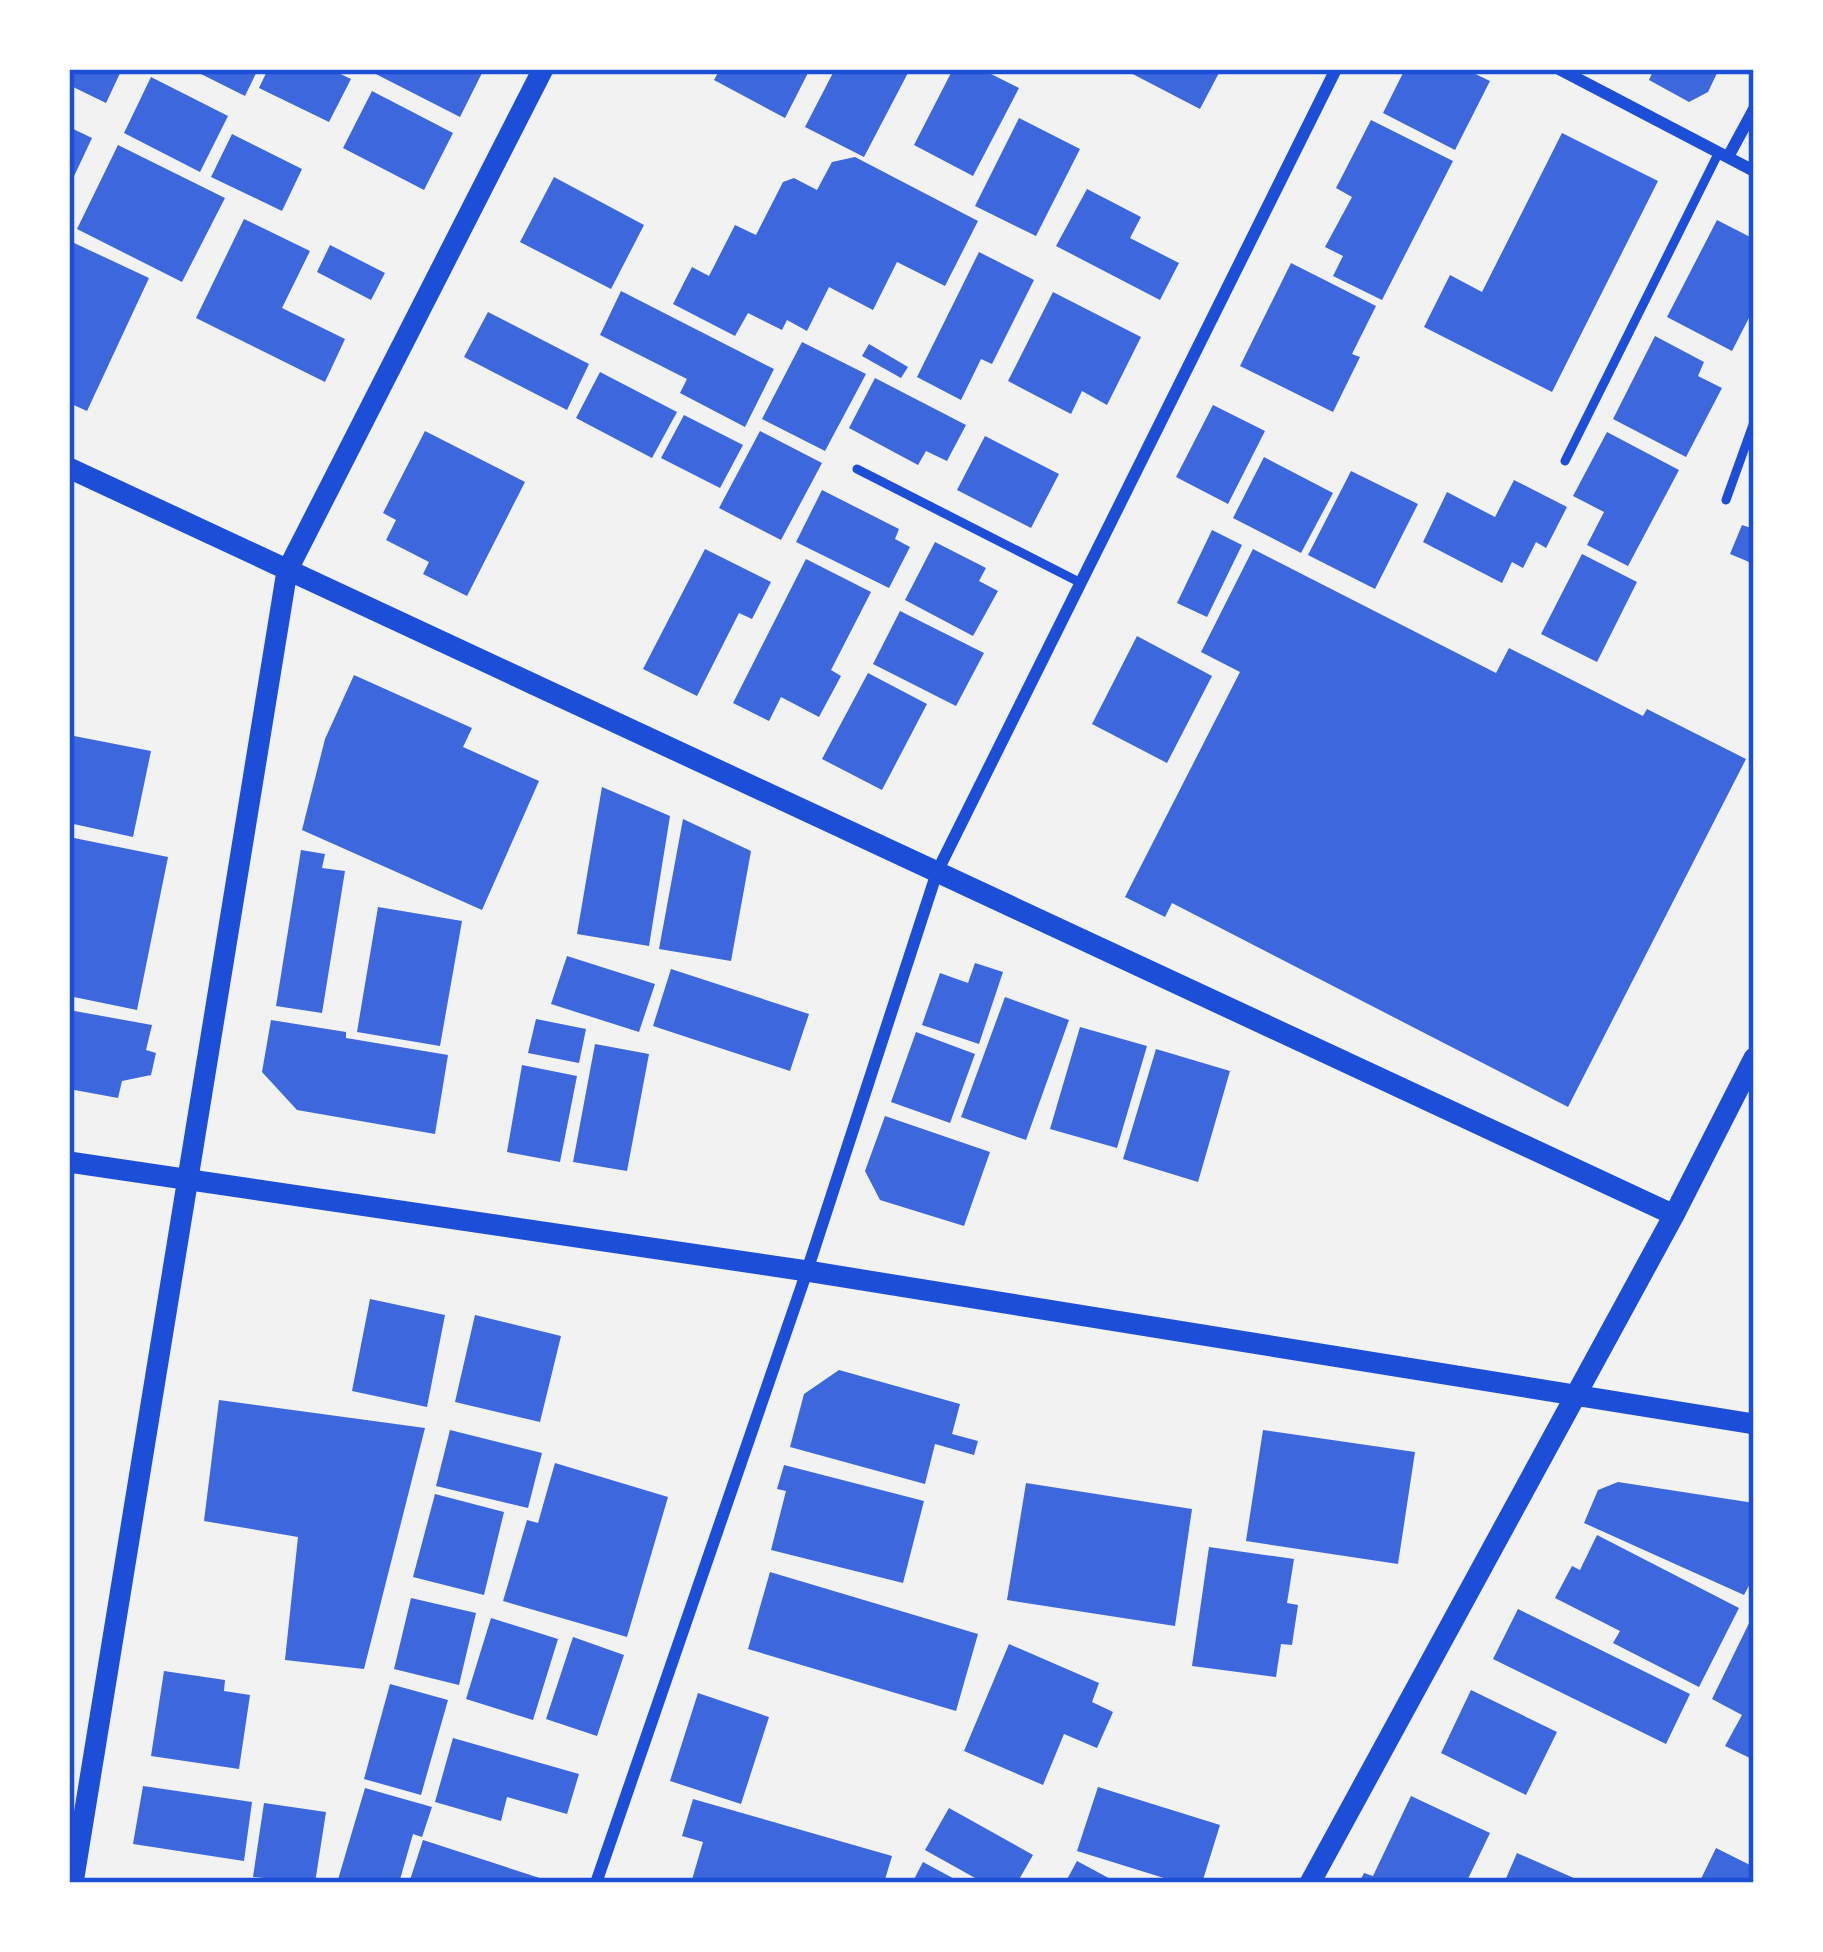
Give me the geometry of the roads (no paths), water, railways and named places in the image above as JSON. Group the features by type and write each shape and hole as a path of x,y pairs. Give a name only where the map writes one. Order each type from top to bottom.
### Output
{"street":[{"path":"73,1883 287,571 543,69"},
{"path":"596,1883 807,1271 937,872 1336,69"},
{"path":"1559,69 1754,171"},
{"path":"1724,154 1754,110"},
{"path":"69,468 1674,1215"},
{"path":"1310,1883 1674,1215 1754,1058"},
{"path":"69,1162 807,1271 1754,1424"}],"lane":[{"path":"1565,461 1724,154"},
{"path":"1726,500 1754,422"},
{"path":"857,469 1081,583"}]}
